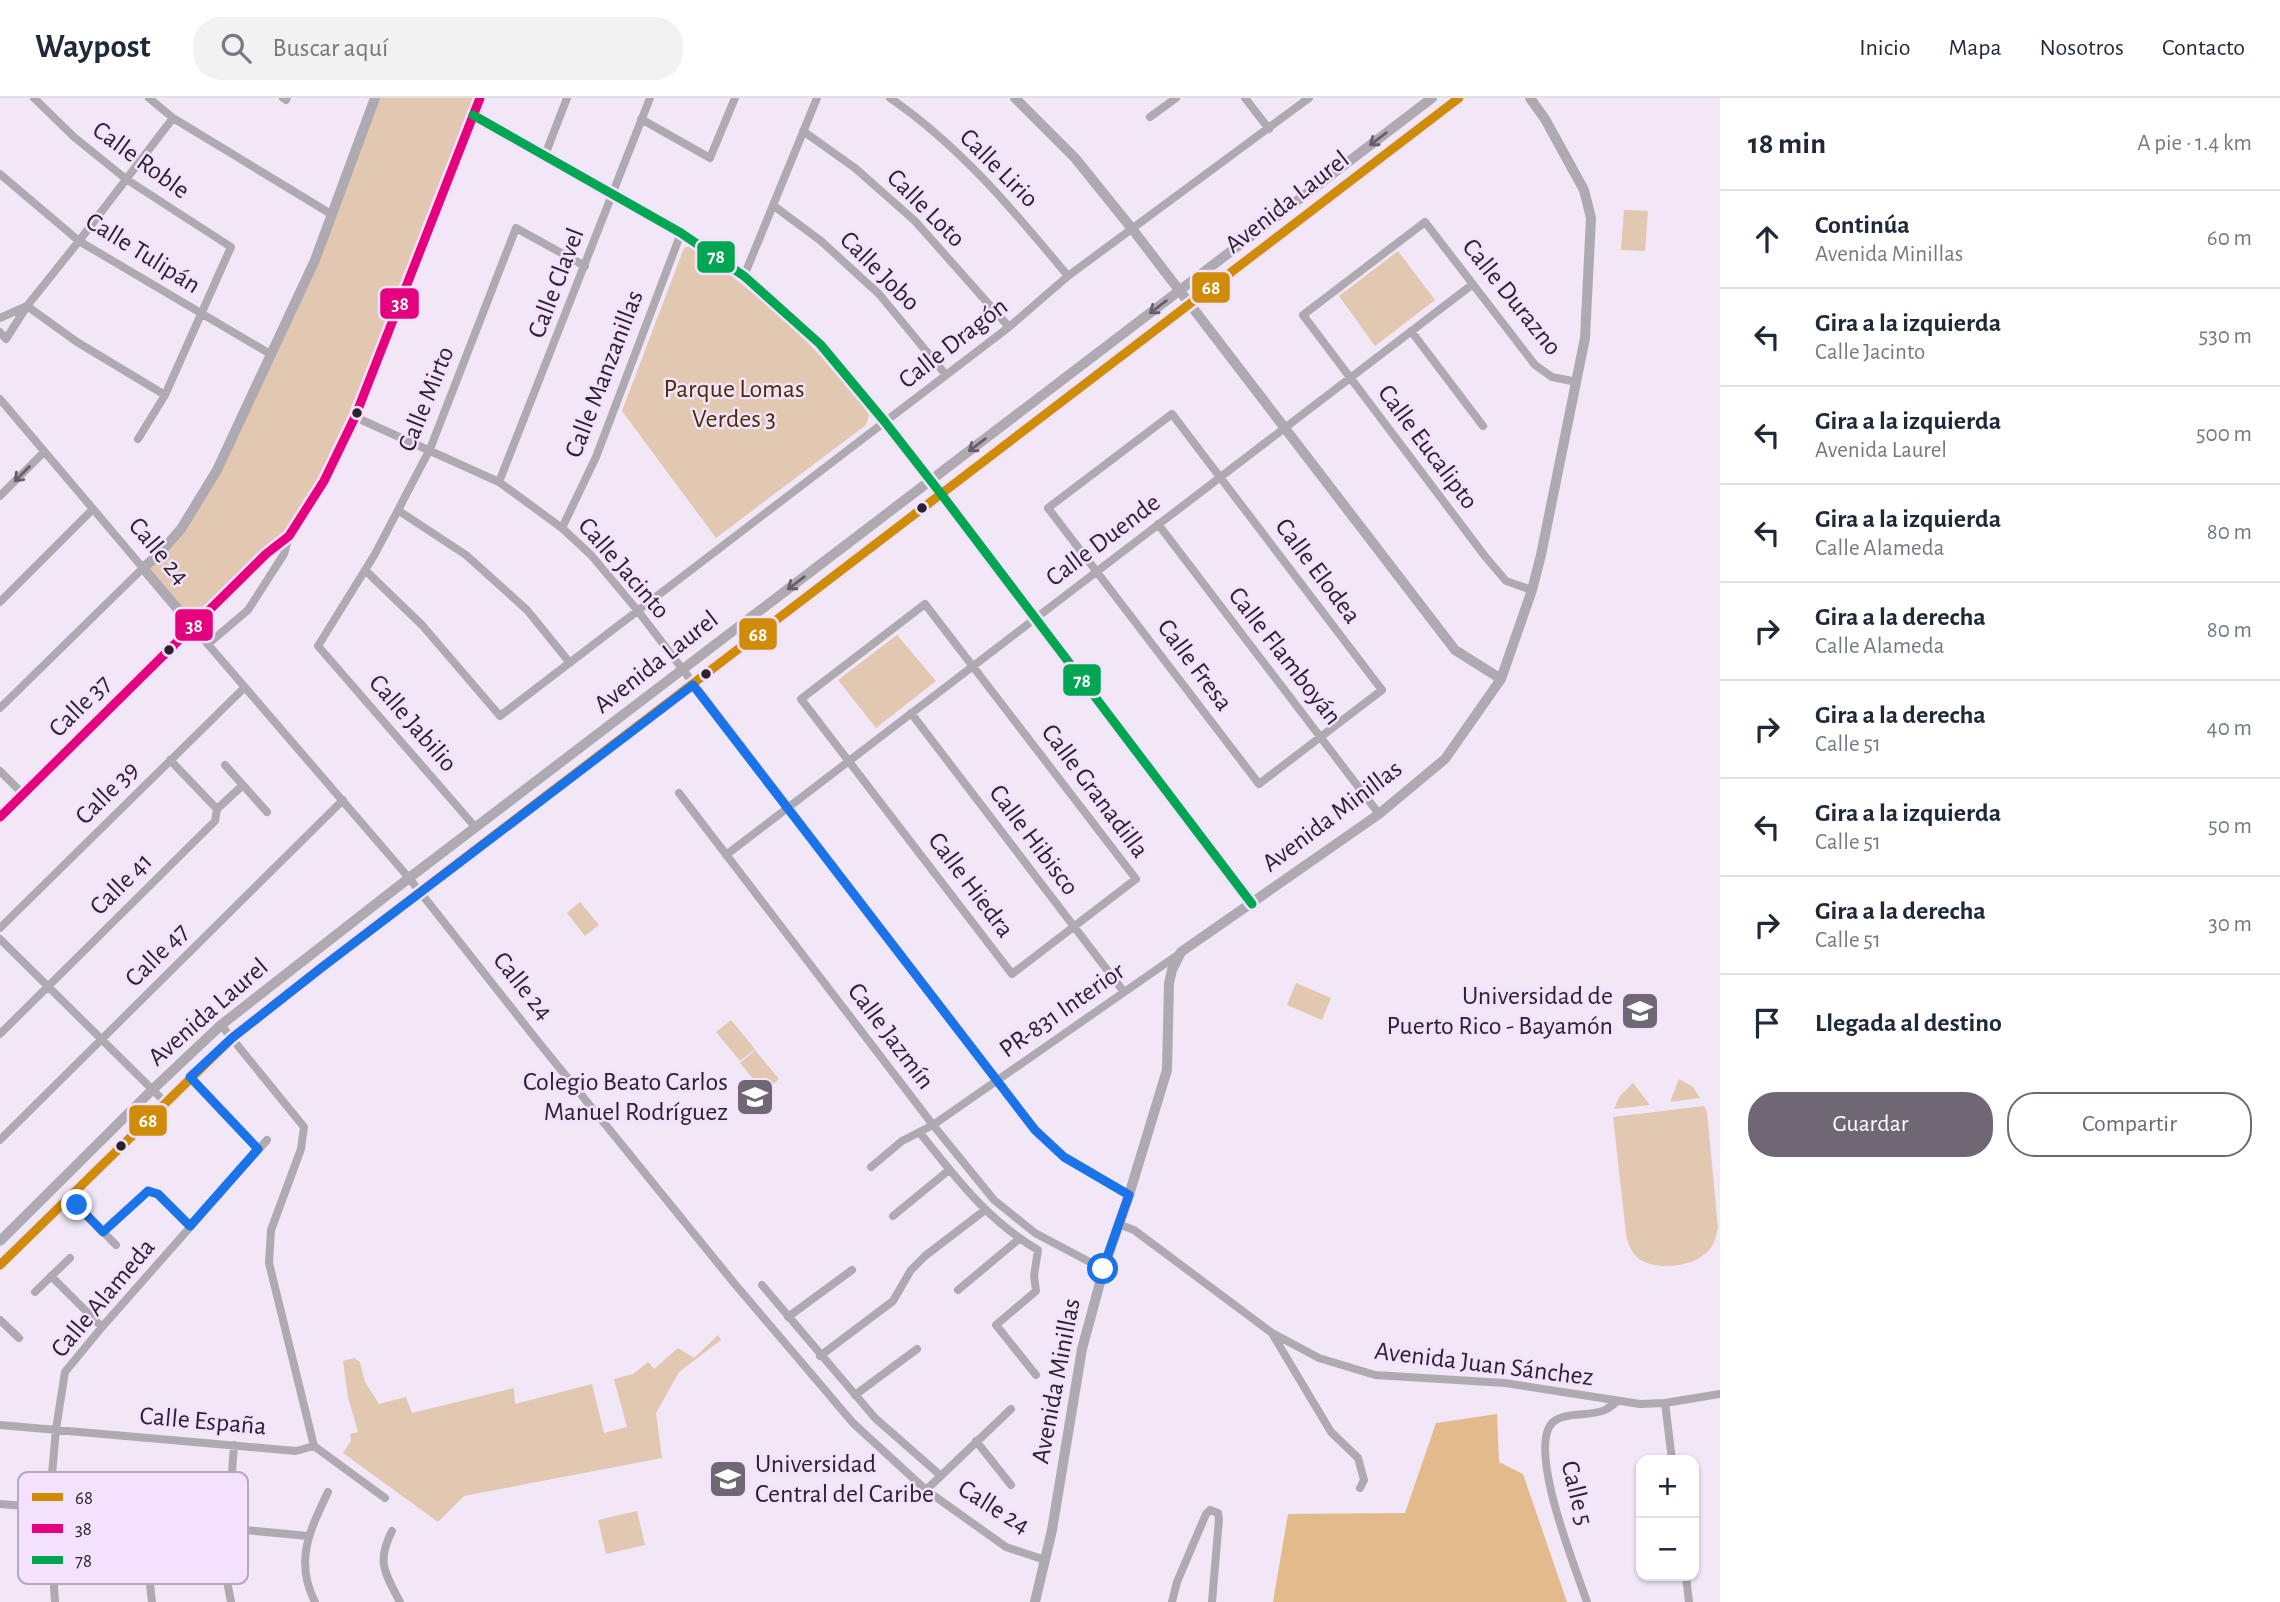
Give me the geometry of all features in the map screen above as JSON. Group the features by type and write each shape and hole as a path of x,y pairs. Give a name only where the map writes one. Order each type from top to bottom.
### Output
{"street":[{"name":"Calle Roble","path":"34,98 74,137 126,180 231,247 202,314"},
{"path":"149,98 173,118 331,214"},
{"path":"0,708 159,555 181,529 217,470 315,260 375,98"},
{"name":"Calle 37","path":"0,817 266,555 289,536 324,481 355,417 480,98"},
{"path":"545,155 567,98"},
{"name":"Calle Clavel","path":"499,482 650,98"},
{"path":"641,119 710,158 735,98"},
{"path":"744,276 817,98"},
{"name":"Calle Lirio","path":"890,98 961,157 1016,214 1069,276"},
{"path":"1015,98 1075,158 1133,230 1455,650 1501,679"},
{"path":"1150,117 1176,98"},
{"path":"1245,98 1269,129"},
{"name":"Calle Dragón","path":"366,571 422,625 500,716 1009,327 1069,276 1309,98"},
{"name":"Avenida Laurel","path":"0,1241 221,1025 1432,98"},
{"name":"Avenida Laurel","path":"0,1265 232,1038 1459,98"},
{"name":"Avenida Minillas","path":"1035,1602 1054,1517 1082,1349 1103,1269 1167,1070 1169,984 1172,970 1181,952 1379,814 1445,759 1501,679 1532,590 1585,338 1591,218 1584,190 1545,119 1530,98"},
{"path":"473,116 681,233 744,276 820,344 942,495 1252,904"},
{"path":"0,332 6,339 27,306 173,118"},
{"name":"Calle Loto","path":"803,131 855,168 915,221 1009,327"},
{"name":"Calle Tulipán","path":"0,174 79,241 272,355"},
{"name":"Calle Jobo","path":"774,206 821,241 879,295 946,375"},
{"name":"Calle Durazno","path":"1303,315 1425,222 1535,365 1552,377 1577,382"},
{"name":"Calle Mirto","path":"318,646 366,571 430,449 516,228 585,266"},
{"name":"Calle Manzanillas","path":"562,528 596,457 681,233"},
{"name":"Calle Duende","path":"726,855 1473,284"},
{"path":"0,318 27,306"},
{"path":"27,306 77,342 165,395"},
{"path":"138,439 165,395 202,314"},
{"name":"Calle Eucalipto","path":"1303,315 1349,379 1506,581 1532,590"},
{"path":"1411,331 1483,426"},
{"name":"Calle 24","path":"0,399 244,688 410,878 536,1039 853,1423 926,1490 1006,1547 1045,1560"},
{"name":"Calle Elodea","path":"1097,571 1048,508 1172,414 1382,690 1322,737"},
{"name":"Calle Jacinto","path":"355,417 499,482 562,528 592,555 638,611 1035,1130 1064,1157 1129,1195"},
{"path":"0,496 44,452"},
{"path":"0,602 93,509"},
{"path":"399,511 466,555 527,610 569,663"},
{"name":"Calle Flamboyán","path":"1158,524 1379,814"},
{"path":"208,644 248,610 285,555 289,536"},
{"name":"Calle Fresa","path":"1097,571 1259,784 1322,737"},
{"path":"849,760 802,699 925,604 973,666"},
{"name":"Calle Jabilio","path":"318,646 476,828"},
{"name":"Calle Granadilla","path":"973,666 1136,879 1074,926"},
{"name":"Calle 39","path":"0,928 244,688"},
{"name":"Calle Hibisco","path":"911,713 1124,992"},
{"path":"170,760 217,809"},
{"name":"Calle Hiedra","path":"849,760 1012,974 1074,926"},
{"path":"225,765 267,812"},
{"path":"0,771 23,794"},
{"name":"Calle 41","path":"0,1034 215,821 217,809 243,785"},
{"name":"Calle Jazmín","path":"679,793 933,1125 994,1200 1035,1233 1103,1269"},
{"name":"Calle 47","path":"0,1140 343,800"},
{"path":"0,939 164,1102"},
{"name":"PR-831 Interior","path":"871,1167 902,1141 933,1125 1181,952"},
{"path":"221,1025 304,1128 301,1149 271,1230 269,1263 314,1446 384,1498"},
{"path":"190,1077 258,1149"},
{"path":"920,1133 972,1198 1019,1239 1038,1251 1034,1276 1036,1291 996,1325 1036,1375"},
{"name":"Calle Alameda","path":"52,1472 65,1372 267,1140"},
{"path":"892,1216 949,1170"},
{"path":"103,1232 148,1191 158,1194 190,1226"},
{"path":"77,1205 117,1245"},
{"path":"820,1356 892,1301 911,1270 925,1256 985,1210"},
{"name":"Avenida Juan Sánchez","path":"1118,1224 1134,1230 1272,1333 1320,1358 1375,1375 1505,1383 1640,1404 1665,1403 1720,1394"},
{"path":"958,1290 1019,1239"},
{"path":"35,1292 70,1258"},
{"path":"788,1317 852,1270"},
{"path":"51,1276 102,1327"},
{"path":"762,1285 875,1418 940,1475"},
{"path":"2,1325 19,1338"},
{"path":"1272,1333 1331,1432 1358,1458 1364,1480 1360,1488"},
{"path":"855,1395 916,1349"},
{"name":"Calle 5","path":"1587,1602 1548,1485 1544,1442 1548,1428 1556,1419 1604,1411 1618,1401"},
{"path":"1665,1403 1671,1455"},
{"path":"926,1490 1011,1409"},
{"name":"Calle España","path":"0,1425 296,1451 314,1446"},
{"path":"976,1441 1011,1485"},
{"path":"232,1472 234,1445"},
{"path":"315,1602 310,1592 305,1563 308,1535 328,1492"},
{"path":"0,1504 18,1505"},
{"path":"1172,1602 1177,1582 1206,1514 1215,1510 1219,1519 1212,1602"},
{"path":"1201,1527 1218,1530"},
{"path":"248,1530 308,1535"},
{"path":"392,1531 383,1547 384,1572 400,1602"},
{"path":"1687,1581 1689,1602"},
{"name":"Calle Alameda","path":"54,1584 55,1602"},
{"path":"150,1584 152,1602"},
{"path":"228,1584 231,1602"}],"green space":[{"path":"375,98 480,98 355,417 289,536 193,627 143,568 181,529 272,355"},
{"path":"1624,210 1648,211 1645,251 1621,250"},
{"name":"Parque Lomas Verdes 3","path":"690,246 790,325 869,415 866,425 716,538 622,411 684,248"},
{"path":"1398,251 1435,300 1375,346 1339,296"},
{"path":"897,635 936,681 876,728 838,680"},
{"path":"580,902 599,925 585,936 567,913"},
{"path":"1296,983 1331,998 1322,1020 1287,1005"},
{"path":"731,1020 755,1049 740,1061 716,1032"},
{"path":"755,1050 779,1079 764,1092 740,1063"},
{"path":"1679,1079 1693,1087 1700,1098 1670,1102"},
{"path":"1633,1083 1650,1105 1614,1109 1619,1097"},
{"path":"1704,1106 1707,1112 1718,1228 1714,1242 1704,1255 1676,1266 1646,1262 1633,1253 1626,1234 1613,1117"},
{"path":"718,1335 721,1340 679,1372 656,1413 662,1458 464,1496 438,1522 343,1453 351,1441 350,1434 358,1432 348,1397 343,1361 354,1358 360,1362 365,1382 379,1404 406,1397 412,1413 514,1388 515,1404 592,1384 604,1433 627,1427 614,1379 633,1374 648,1362 654,1369 678,1348 694,1358"},
{"path":"637,1511 645,1545 606,1554 598,1520"}],"shaded area":[{"path":"1497,1414 1499,1462 1523,1474 1567,1602 1273,1602 1288,1514 1405,1513 1436,1423"}],"transit line":[{"name":"38","path":"0,817 266,554 289,536 324,481 355,417 480,98"},
{"name":"68","path":"0,1265 232,1038 1459,98"},
{"name":"78","path":"473,115 681,233 744,276 820,344 942,495 1252,904"}],"place":[{"name":"Universidad de Puerto Rico - Bayamón","path":"1640,1011"},
{"name":"Colegio Beato Carlos Manuel Rodríguez","path":"755,1097"},
{"name":"Universidad Central del Caribe","path":"728,1479"}],"route":[{"path":"77,1205 103,1232 148,1191 158,1194 190,1226 258,1149 190,1077 232,1038 321,968 693,685 1035,1130 1064,1157 1129,1195 1103,1269"}]}
